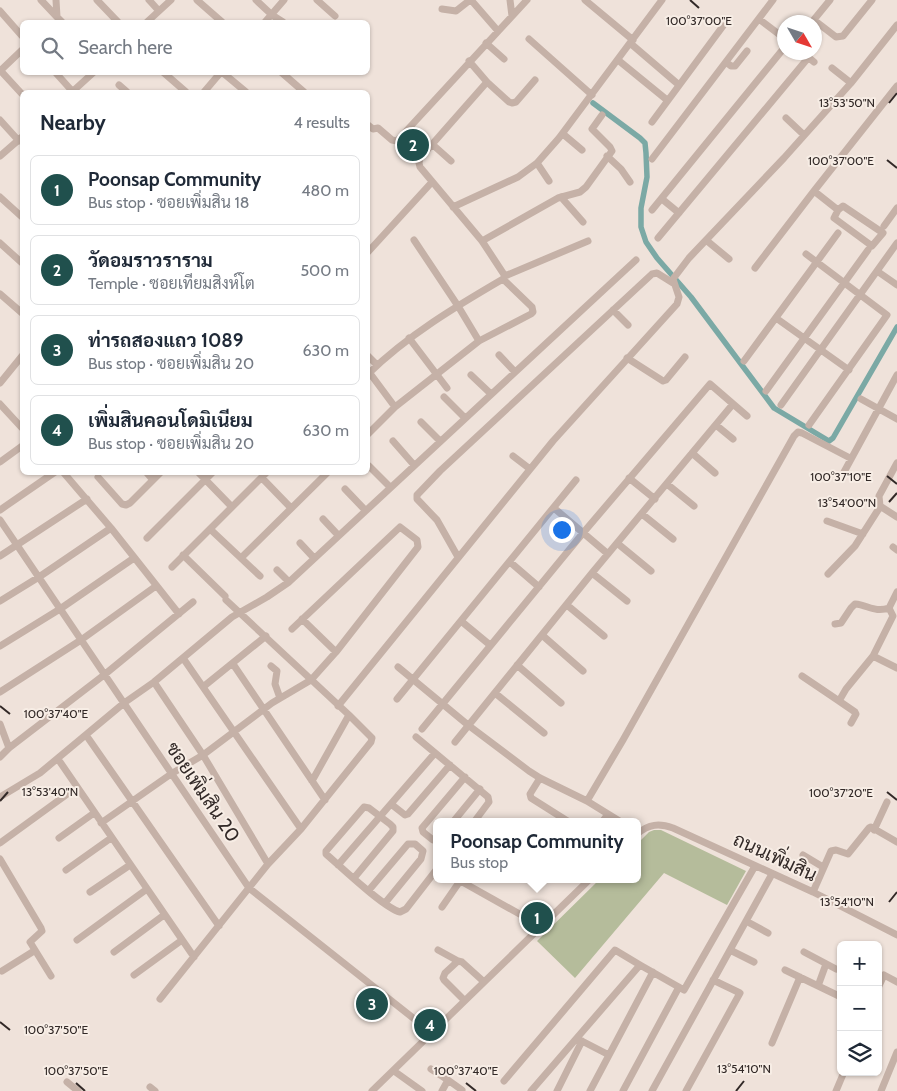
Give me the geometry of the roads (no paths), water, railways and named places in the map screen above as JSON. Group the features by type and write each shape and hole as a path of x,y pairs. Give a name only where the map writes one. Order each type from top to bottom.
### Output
{"street":[{"path":"41,0 58,20"},
{"path":"56,0 58,20"},
{"path":"97,0 116,20"},
{"path":"149,0 159,11"},
{"path":"149,20 171,0"},
{"path":"197,0 220,20"},
{"path":"256,0 280,20"},
{"path":"267,20 284,0"},
{"path":"317,0 335,16"},
{"path":"442,9 456,11 470,0 483,12 498,31"},
{"path":"482,0 483,12"},
{"path":"510,0 512,16"},
{"path":"370,127 373,129 378,128 397,142 469,61 527,0"},
{"path":"585,0 679,85"},
{"path":"453,207 518,177 536,163 563,134 662,0"},
{"path":"652,158 773,0"},
{"path":"818,15 830,0"},
{"path":"822,27 836,37 843,36 872,0"},
{"path":"0,12 20,34"},
{"path":"759,19 777,33"},
{"path":"338,706 530,469 679,301 674,279 689,258 851,83 897,25"},
{"path":"652,122 723,26"},
{"path":"529,39 592,95"},
{"path":"486,43 504,59"},
{"path":"726,62 731,66 735,66 747,51"},
{"path":"20,52 0,70 20,92"},
{"path":"652,210 777,57"},
{"path":"618,60 667,100"},
{"path":"658,238 811,60"},
{"path":"469,61 487,82 512,103 516,102 535,80"},
{"path":"832,68 851,83"},
{"path":"58,75 70,90"},
{"path":"74,90 91,75"},
{"path":"166,75 184,90"},
{"path":"206,90 219,75"},
{"path":"226,75 244,90"},
{"path":"284,75 302,90"},
{"path":"370,432 395,407 479,341 533,312 532,308 504,278 482,242 432,182 419,162 420,158 487,82"},
{"path":"119,85 125,90"},
{"path":"755,268 897,86"},
{"path":"482,242 561,197 580,192 586,188 612,148 592,129 602,115"},
{"path":"786,118 804,135"},
{"path":"0,120 20,138"},
{"path":"563,134 582,150"},
{"path":"0,156 20,140"},
{"path":"432,144 451,160"},
{"path":"607,156 621,169 630,182"},
{"path":"536,163 549,181"},
{"path":"370,250 432,182"},
{"path":"814,191 838,210"},
{"path":"0,197 20,215"},
{"path":"561,197 583,222"},
{"path":"662,199 679,213"},
{"path":"843,206 883,233 872,246 834,218 838,210 843,206"},
{"path":"884,226 897,208"},
{"path":"744,361 838,233"},
{"path":"414,240 479,341"},
{"path":"706,240 729,259"},
{"path":"370,371 409,338 504,278 588,241"},
{"path":"0,243 20,260"},
{"path":"781,405 896,246"},
{"path":"766,391 868,250"},
{"path":"806,254 887,314 849,370 808,425"},
{"path":"0,797 34,777 58,759 124,703 154,682 239,612 267,597 289,582 636,260"},
{"path":"877,271 897,285"},
{"path":"458,557 437,520 418,501 417,495 440,471 652,274 658,273 674,279"},
{"path":"0,294 20,310"},
{"path":"613,310 628,325"},
{"path":"776,318 849,370"},
{"path":"409,338 447,388"},
{"path":"499,355 515,372"},
{"path":"627,358 666,380 686,357"},
{"path":"0,383 20,358"},
{"path":"370,358 377,365"},
{"path":"471,375 491,394"},
{"path":"844,472 897,375"},
{"path":"370,376 395,407"},
{"path":"422,729 583,532 710,384 747,416"},
{"path":"444,397 465,418"},
{"path":"861,399 897,419"},
{"path":"0,404 20,426"},
{"path":"455,742 592,573 733,404"},
{"path":"421,422 440,441"},
{"path":"716,425 734,439"},
{"path":"587,801 794,436 798,432 802,433 850,458"},
{"path":"393,442 414,465"},
{"path":"0,462 20,447"},
{"path":"692,453 715,473"},
{"path":"513,456 530,469"},
{"path":"828,574 855,546 863,534 880,506 879,496 897,463"},
{"path":"370,467 390,487"},
{"path":"0,510 51,475"},
{"path":"66,475 111,528 178,614"},
{"path":"149,475 153,480"},
{"path":"98,477 122,504 126,505 158,475"},
{"path":"201,475 232,507"},
{"path":"147,538 210,475"},
{"path":"172,567 264,475 291,508"},
{"path":"241,558 325,475"},
{"path":"629,478 654,498"},
{"path":"397,699 576,480"},
{"path":"667,484 694,506"},
{"path":"345,489 365,510"},
{"path":"0,556 87,499"},
{"path":"880,506 897,516"},
{"path":"554,508 608,554"},
{"path":"642,514 673,539"},
{"path":"323,519 338,535"},
{"name":"ซอยเพิ่มสิน 20","path":"0,520 249,888 432,1033"},
{"path":"827,521 863,534"},
{"path":"101,823 171,774 202,755 280,698 311,680 336,652 418,547 417,540 400,527 292,629"},
{"path":"0,601 111,528"},
{"path":"210,529 260,576"},
{"path":"300,543 314,558"},
{"path":"617,543 651,571"},
{"path":"160,999 268,864 301,829 371,742 370,735 239,612 183,555"},
{"path":"0,646 60,609 134,558"},
{"path":"510,562 539,586"},
{"path":"277,570 289,582"},
{"path":"592,573 627,601"},
{"path":"0,692 81,640 156,586"},
{"path":"835,624 841,623 855,604 873,610 882,611 889,608 897,592"},
{"path":"0,757 193,602"},
{"path":"567,604 604,636"},
{"path":"839,701 846,689 873,656 893,616 889,608"},
{"path":"302,619 336,652"},
{"path":"461,621 490,645"},
{"path":"542,635 583,670"},
{"path":"203,687 266,636"},
{"path":"873,656 897,668"},
{"path":"183,658 301,829"},
{"path":"233,664 325,800"},
{"path":"517,665 561,703"},
{"path":"271,666 277,671 275,684 280,698"},
{"path":"398,668 414,679 468,725 540,778 587,801 614,818"},
{"path":"802,676 854,712 856,714 851,723"},
{"path":"154,682 202,755 268,864"},
{"path":"495,693 544,733"},
{"path":"312,781 349,715"},
{"path":"0,724 9,748"},
{"path":"86,735 219,926"},
{"path":"416,737 488,797 489,802 477,818"},
{"path":"338,865 435,753"},
{"path":"58,759 194,957"},
{"path":"391,804 402,814 408,814 450,765"},
{"path":"433,839 423,832 422,828 465,777"},
{"path":"540,778 530,794 531,798 563,818"},
{"path":"0,843 77,787"},
{"path":"456,818 480,789"},
{"path":"874,830 887,802"},
{"path":"354,878 393,831 393,827 380,816 369,808 362,808 325,852 338,865 354,878 385,903 397,912 404,911 433,875"},
{"path":"59,838 94,813"},
{"path":"605,818 608,814"},
{"name":"ถนนเพิ่มสิน","path":"641,830 645,827 664,824 686,833 813,892 897,935"},
{"path":"813,892 831,851 836,850 848,854 869,828 897,842"},
{"path":"66,870 111,838"},
{"path":"369,890 408,844 415,844 423,851 421,859 385,903"},
{"path":"803,855 824,867"},
{"path":"0,859 41,928 42,931 30,942 51,976"},
{"path":"90,892 130,865"},
{"path":"504,1081 615,950 684,990 755,866"},
{"path":"801,873 818,880"},
{"path":"652,1091 772,874"},
{"path":"442,907 457,883"},
{"path":"464,883 541,926"},
{"path":"372,1091 586,883"},
{"path":"76,940 147,889"},
{"path":"114,952 164,914"},
{"path":"746,921 768,933"},
{"path":"134,975 182,940"},
{"path":"438,950 458,962 466,964 483,982"},
{"path":"730,950 754,962"},
{"path":"2,972 34,951"},
{"path":"804,952 836,969"},
{"path":"458,962 445,973 443,978 464,1000"},
{"path":"818,986 826,964"},
{"path":"531,1091 580,1039 640,965"},
{"path":"786,970 837,995"},
{"path":"590,1091 653,972"},
{"path":"879,986 884,975 897,982"},
{"path":"772,1043 800,977"},
{"path":"686,1091 740,993 713,980"},
{"path":"623,1091 679,987"},
{"path":"580,1039 609,1056"},
{"path":"556,1091 580,1039"},
{"path":"881,1091 897,1052"},
{"path":"431,1070 462,1090"},
{"path":"394,1071 422,1091"},
{"path":"836,1091 842,1076"},
{"path":"442,1091 448,1080"},
{"path":"67,1082 78,1091"}],"waterway":[{"path":"593,103 645,143 647,177 641,208 641,227 646,242 657,258 691,297 774,408 829,441 833,438 897,327"}],"place":[{"name":"วัดอมราวราราม","path":"413,145"},
{"name":"Poonsap Community","path":"537,918"},
{"name":"ท่ารถสองแถว 1089","path":"372,1004"},
{"name":"เพิ่มสินคอนโดมิเนียม","path":"430,1025"}]}
